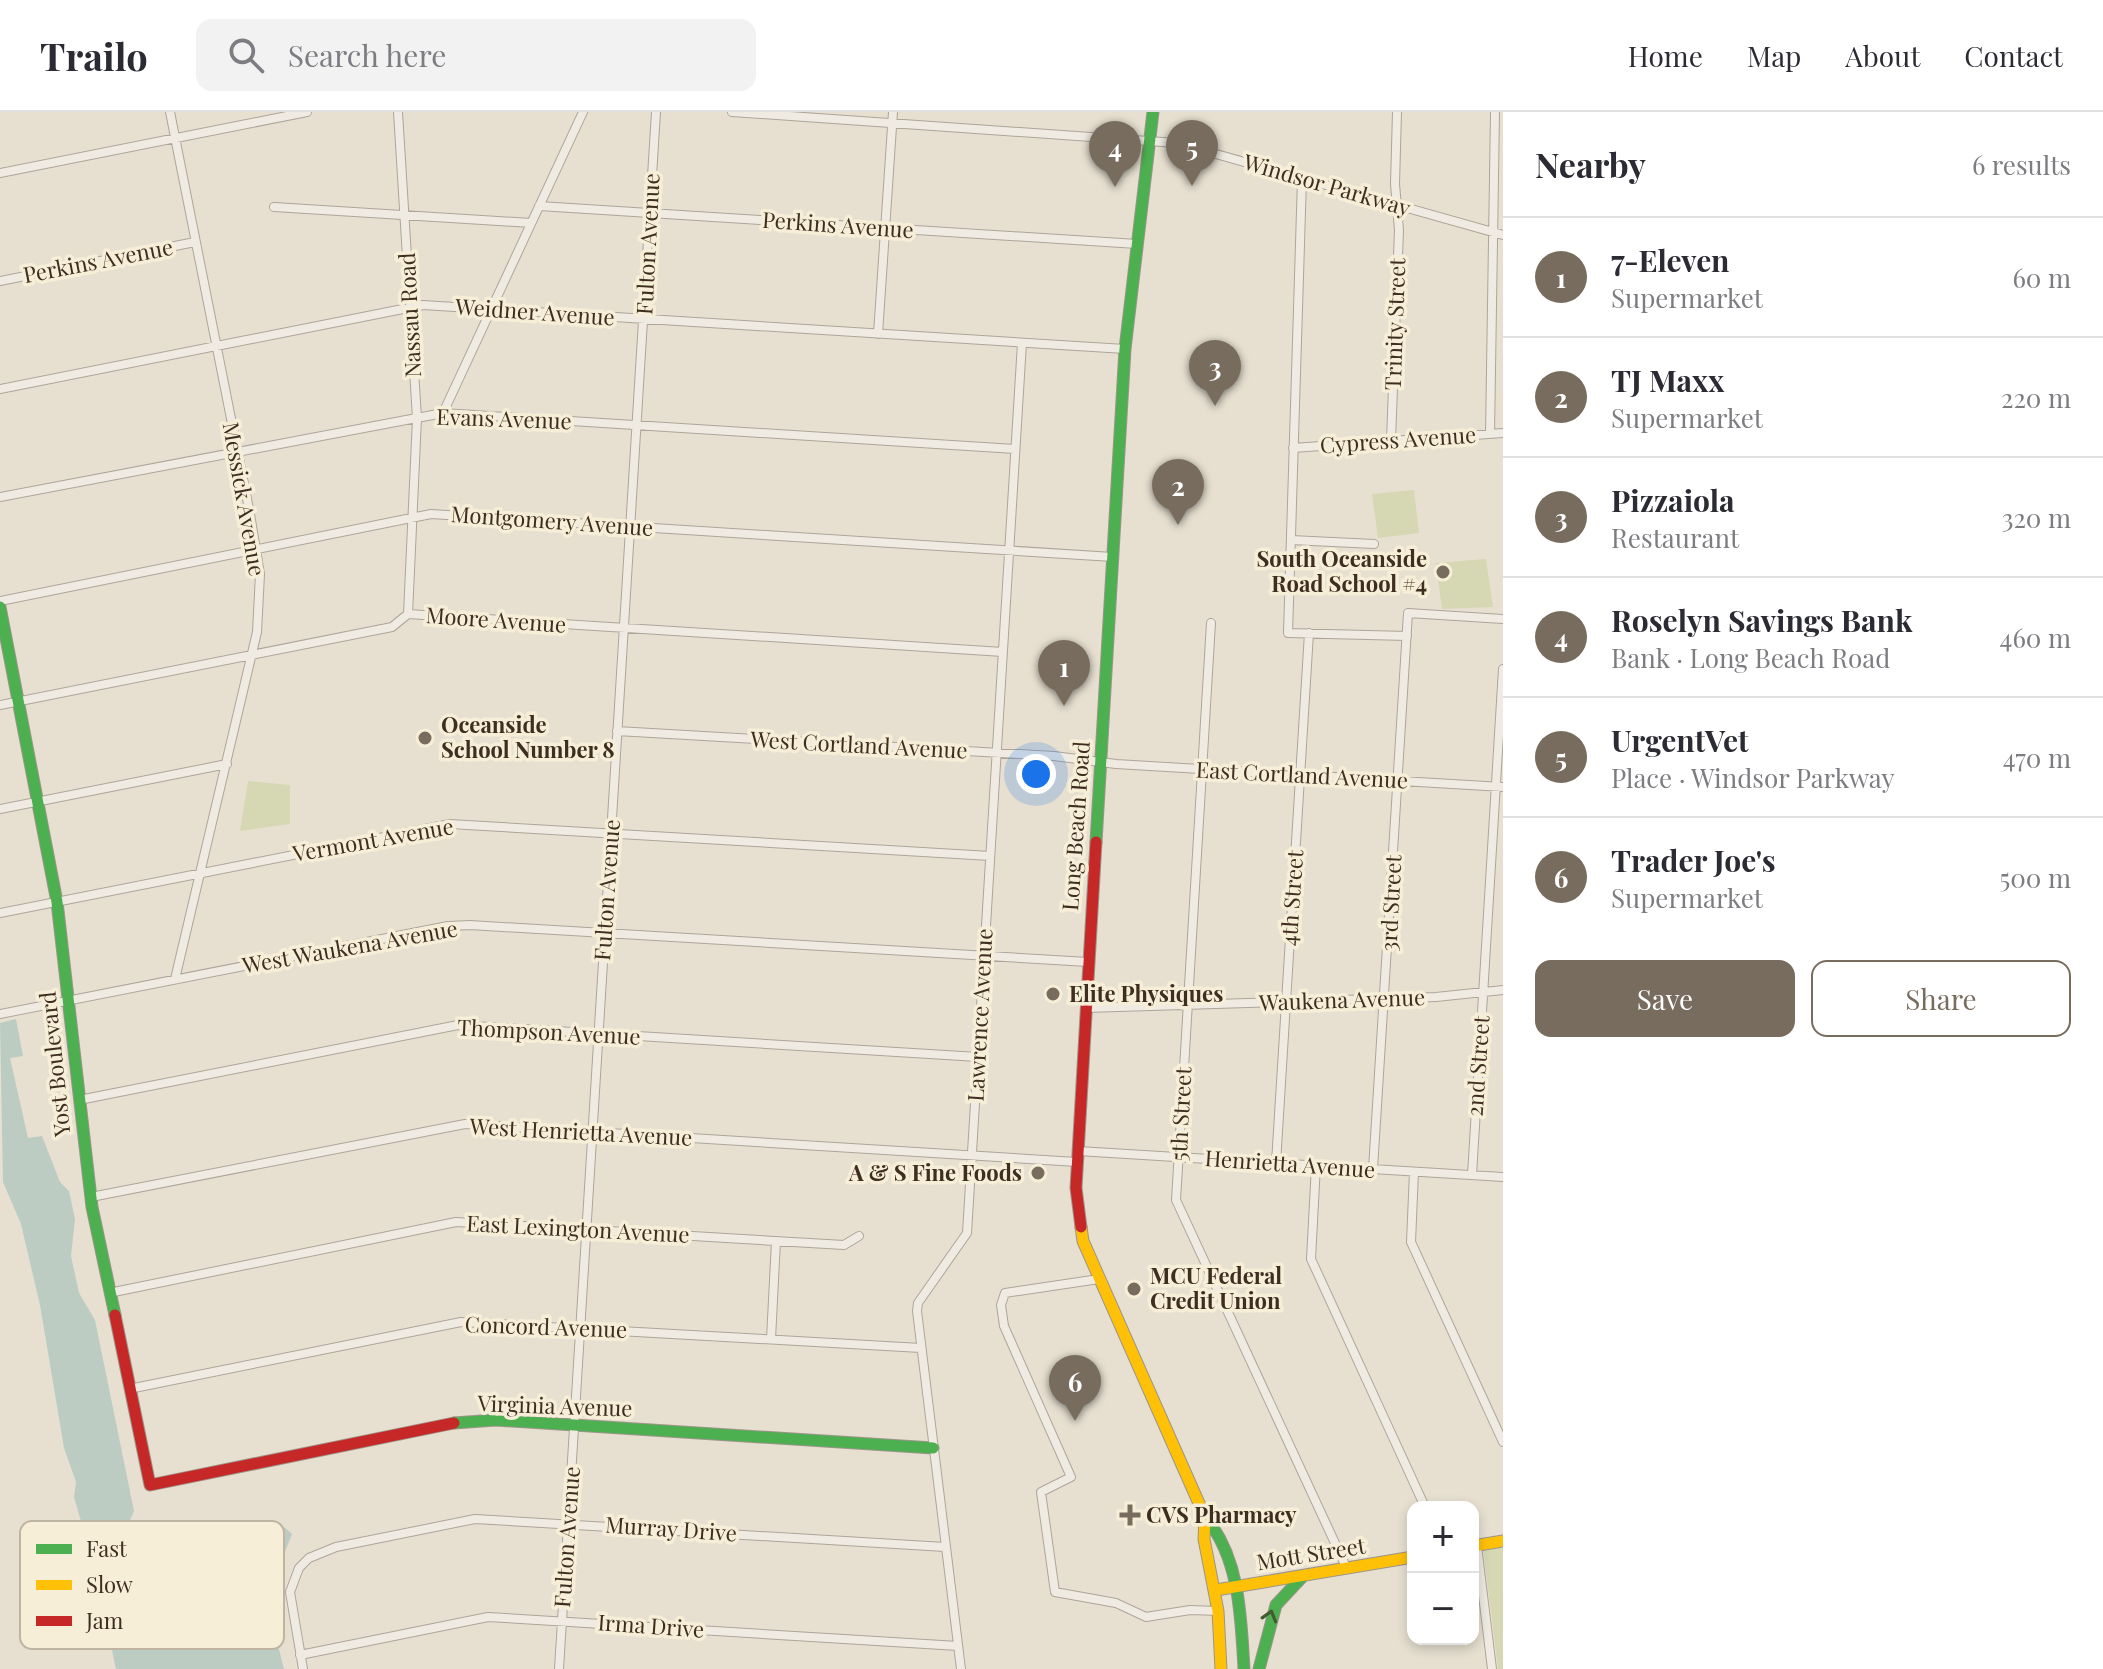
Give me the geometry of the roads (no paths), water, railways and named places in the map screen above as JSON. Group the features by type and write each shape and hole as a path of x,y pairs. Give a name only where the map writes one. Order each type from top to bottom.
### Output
{"main road":[{"name":"Long Beach Road","path":"1153,112 1125,349 1077,1157 1080,1225 1099,1279 1205,1517 1220,1535 1235,1587 1244,1669"},
{"name":"Yost Boulevard","path":"0,607 57,902 91,1197 109,1293 150,1485 180,1479"},
{"name":"Virginia Avenue","path":"180,1479 459,1422 496,1420 933,1448"},
{"name":"Long Beach Road","path":"1205,1517 1204,1539 1216,1590 1221,1669"},
{"path":"1479,1545 1503,1541"},
{"name":"Mott Street","path":"1216,1590 1407,1558"},
{"path":"1259,1669 1273,1605 1281,1593 1303,1576"}],"street":[{"name":"Messick Avenue","path":"170,112 256,550 260,602 252,655 175,979"},
{"path":"0,173 307,112"},
{"name":"Nassau Road","path":"398,112 417,418 408,614"},
{"path":"443,413 583,112"},
{"name":"Fulton Avenue","path":"559,1669 656,112"},
{"name":"Windsor Parkway","path":"732,112 1177,143 1498,234"},
{"path":"878,334 893,112"},
{"name":"Trinity Street","path":"1391,440 1397,112"},
{"path":"1490,434 1498,234 1495,112"},
{"path":"1302,179 1288,633 1407,636 1408,613 1503,619"},
{"name":"Perkins Avenue","path":"539,206 1137,244"},
{"path":"274,207 531,223"},
{"name":"Perkins Avenue","path":"0,281 195,242"},
{"name":"Weidner Avenue","path":"0,389 410,307 490,309 1125,349"},
{"name":"Lawrence Avenue","path":"961,1669 918,1303 967,1233 1022,343"},
{"name":"Evans Avenue","path":"0,497 443,413 1015,449"},
{"name":"Cypress Avenue","path":"1293,448 1503,433"},
{"name":"Montgomery Avenue","path":"0,601 431,514 1113,557"},
{"path":"1291,540 1374,544"},
{"name":"Moore Avenue","path":"0,705 392,627 408,614 1003,652"},
{"name":"5th Street","path":"1211,623 1178,1157 1178,1206 1347,1569"},
{"name":"4th Street","path":"1276,1163 1309,633"},
{"name":"3rd Street","path":"1373,1169 1407,636"},
{"name":"2nd Street","path":"1472,1175 1499,787 1503,669"},
{"name":"West Cortland Avenue","path":"617,731 1100,762"},
{"name":"East Cortland Avenue","path":"1100,762 1499,787"},
{"path":"0,809 227,764"},
{"name":"Vermont Avenue","path":"0,913 450,824 990,856"},
{"name":"West Waukena Avenue","path":"0,1014 448,926 1088,962"},
{"name":"Waukena Avenue","path":"1086,1008 1385,998 1503,990"},
{"name":"Thompson Avenue","path":"79,1100 446,1027 598,1033 978,1057"},
{"name":"West Henrietta Avenue","path":"91,1197 450,1126 593,1131 972,1155 1077,1157"},
{"name":"Henrietta Avenue","path":"1077,1157 1178,1157 1503,1177"},
{"path":"1316,1165 1311,1259 1422,1501"},
{"path":"1414,1172 1411,1242 1503,1442"},
{"name":"East Lexington Avenue","path":"109,1293 456,1222 844,1245 859,1236"},
{"path":"771,1339 776,1241"},
{"path":"1099,1279 1005,1293 1001,1305 1004,1326 1071,1477 1041,1492 1055,1592 1116,1603 1146,1617 1190,1610 1218,1611"},
{"name":"Concord Avenue","path":"129,1389 461,1322 921,1348"},
{"name":"Murray Drive","path":"300,1655 290,1592 292,1581 307,1560 336,1547 475,1519 945,1547"},
{"path":"1479,1573 1492,1669"},
{"name":"Irma Drive","path":"300,1655 479,1619 562,1621 958,1646"},
{"path":"300,1655 303,1669"}],"place":[{"name":"UrgentVet","path":"1192,186"},
{"name":"Roselyn Savings Bank","path":"1115,187"},
{"name":"Pizzaiola","path":"1215,406"},
{"name":"TJ Maxx","path":"1178,525"},
{"name":"South Oceanside Road School #4","path":"1443,572"},
{"name":"7-Eleven","path":"1064,706"},
{"name":"Oceanside School Number 8","path":"425,738"},
{"name":"Elite Physiques","path":"1053,994"},
{"name":"A & S Fine Foods","path":"1038,1173"},
{"name":"MCU Federal Credit Union","path":"1134,1289"},
{"name":"Trader Joe's","path":"1075,1421"},
{"name":"CVS Pharmacy","path":"1130,1515"}]}
